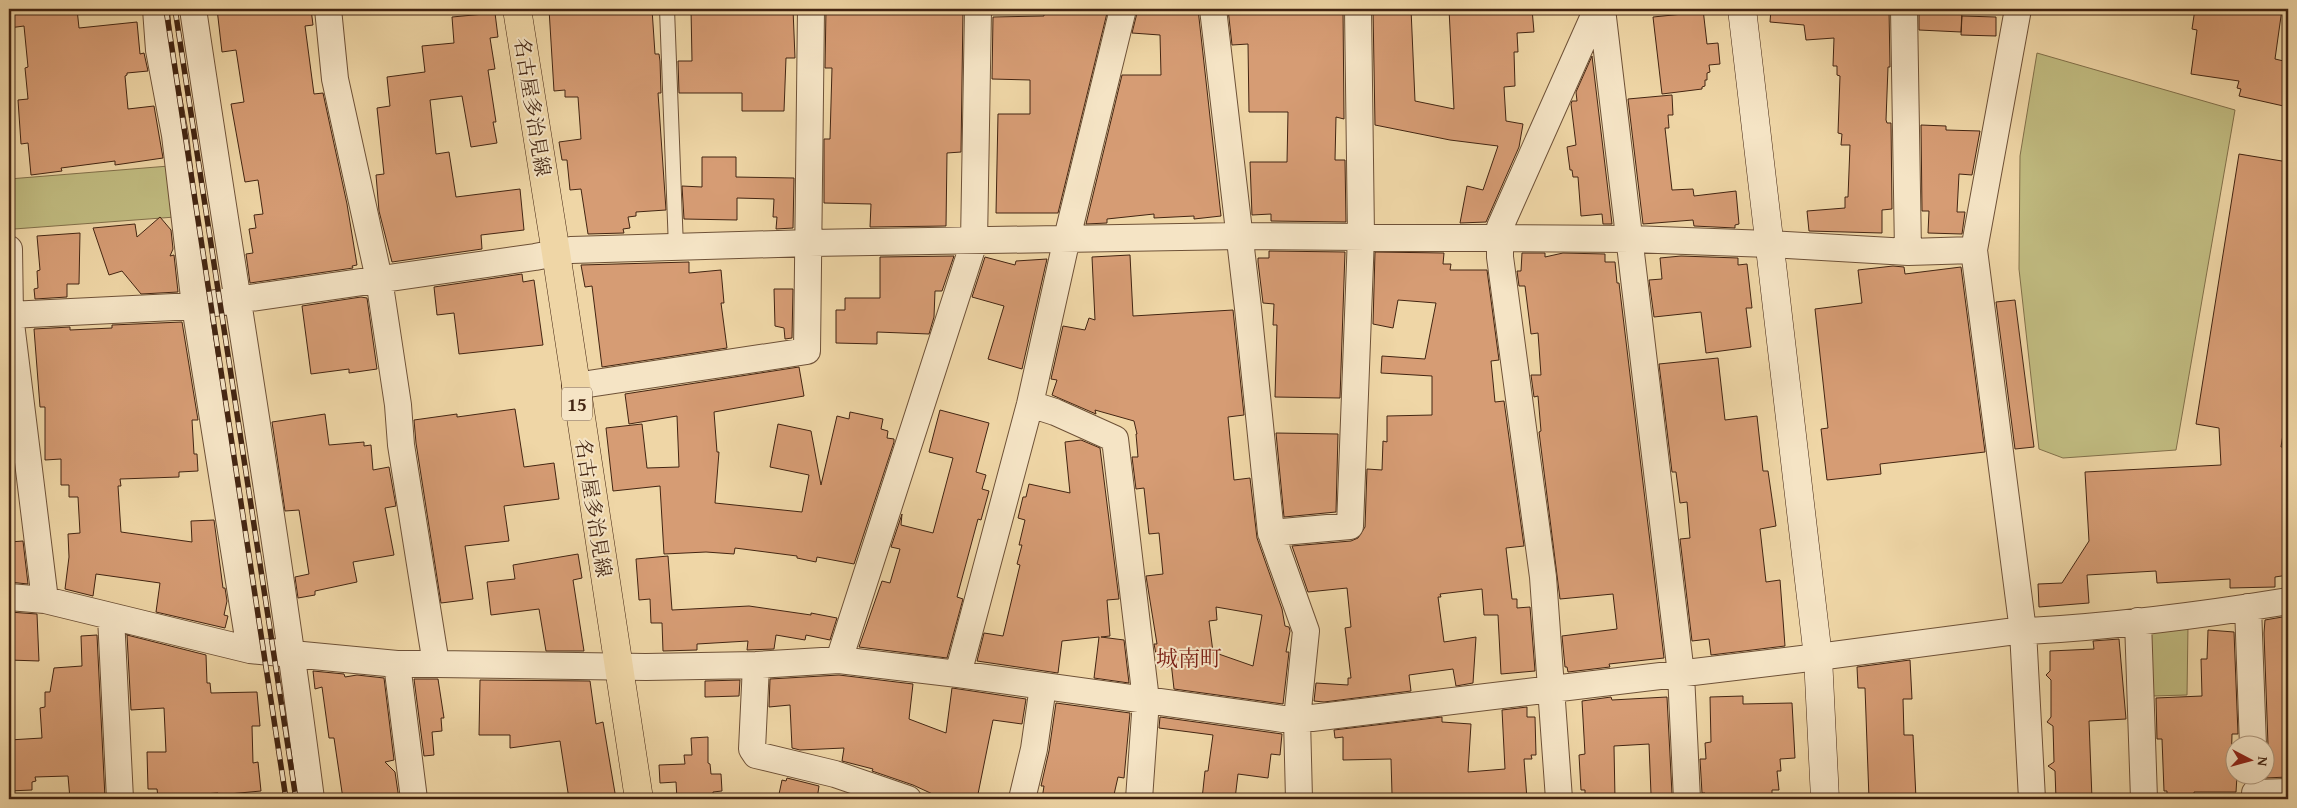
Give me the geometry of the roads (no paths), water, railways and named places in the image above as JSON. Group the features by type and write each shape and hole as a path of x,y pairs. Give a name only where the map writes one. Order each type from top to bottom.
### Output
{"main road":[{"name":"名古屋多治見線","path":"517,9 556,253 638,799"}],"street":[{"path":"156,9 159,50 174,135 195,306 250,650"},
{"path":"193,9 292,654 311,799"},
{"path":"328,9 335,79 379,279 398,405 401,446 436,664"},
{"path":"575,386 807,351 810,243 811,9"},
{"path":"839,660 974,242 978,9"},
{"path":"958,674 1030,404 1067,238 1123,9"},
{"path":"1213,9 1240,236 1271,533 1306,631 1297,719 1299,799"},
{"path":"1271,533 1350,526 1362,236 1358,9"},
{"path":"1559,799 1543,577 1500,257 1500,227 1597,9"},
{"path":"1602,9 1631,239 1681,674 1687,799"},
{"path":"1742,9 1818,657 1825,799"},
{"path":"1904,9 1908,252"},
{"path":"2018,9 1974,250 2023,631 2032,799"},
{"path":"10,315 195,306 571,250 810,243 974,242 1067,238 1240,236 1362,236 1500,240 1631,239 1908,252 1974,250"},
{"path":"9,249 10,315 45,600"},
{"path":"1030,404 1055,412 1115,440 1146,700 1140,799"},
{"path":"9,597 45,600 250,650 397,664 619,667 756,665 839,660 958,674 1283,719 1297,719 1681,674 2023,631 2138,621 2288,600"},
{"path":"2248,607 2253,736"},
{"path":"112,617 120,799"},
{"path":"2138,621 2144,799"},
{"path":"397,664 414,799"},
{"path":"756,665 752,749 756,755 835,774 908,799"},
{"path":"1022,799 1034,749 1043,686"},
{"path":"2255,789 2288,792"}],"lane":[{"path":"667,9 676,248"}],"railway":[{"path":"166,9 286,799"},
{"path":"175,9 296,799"}],"district":[{"name":"城南町","path":"1189,658"}]}
